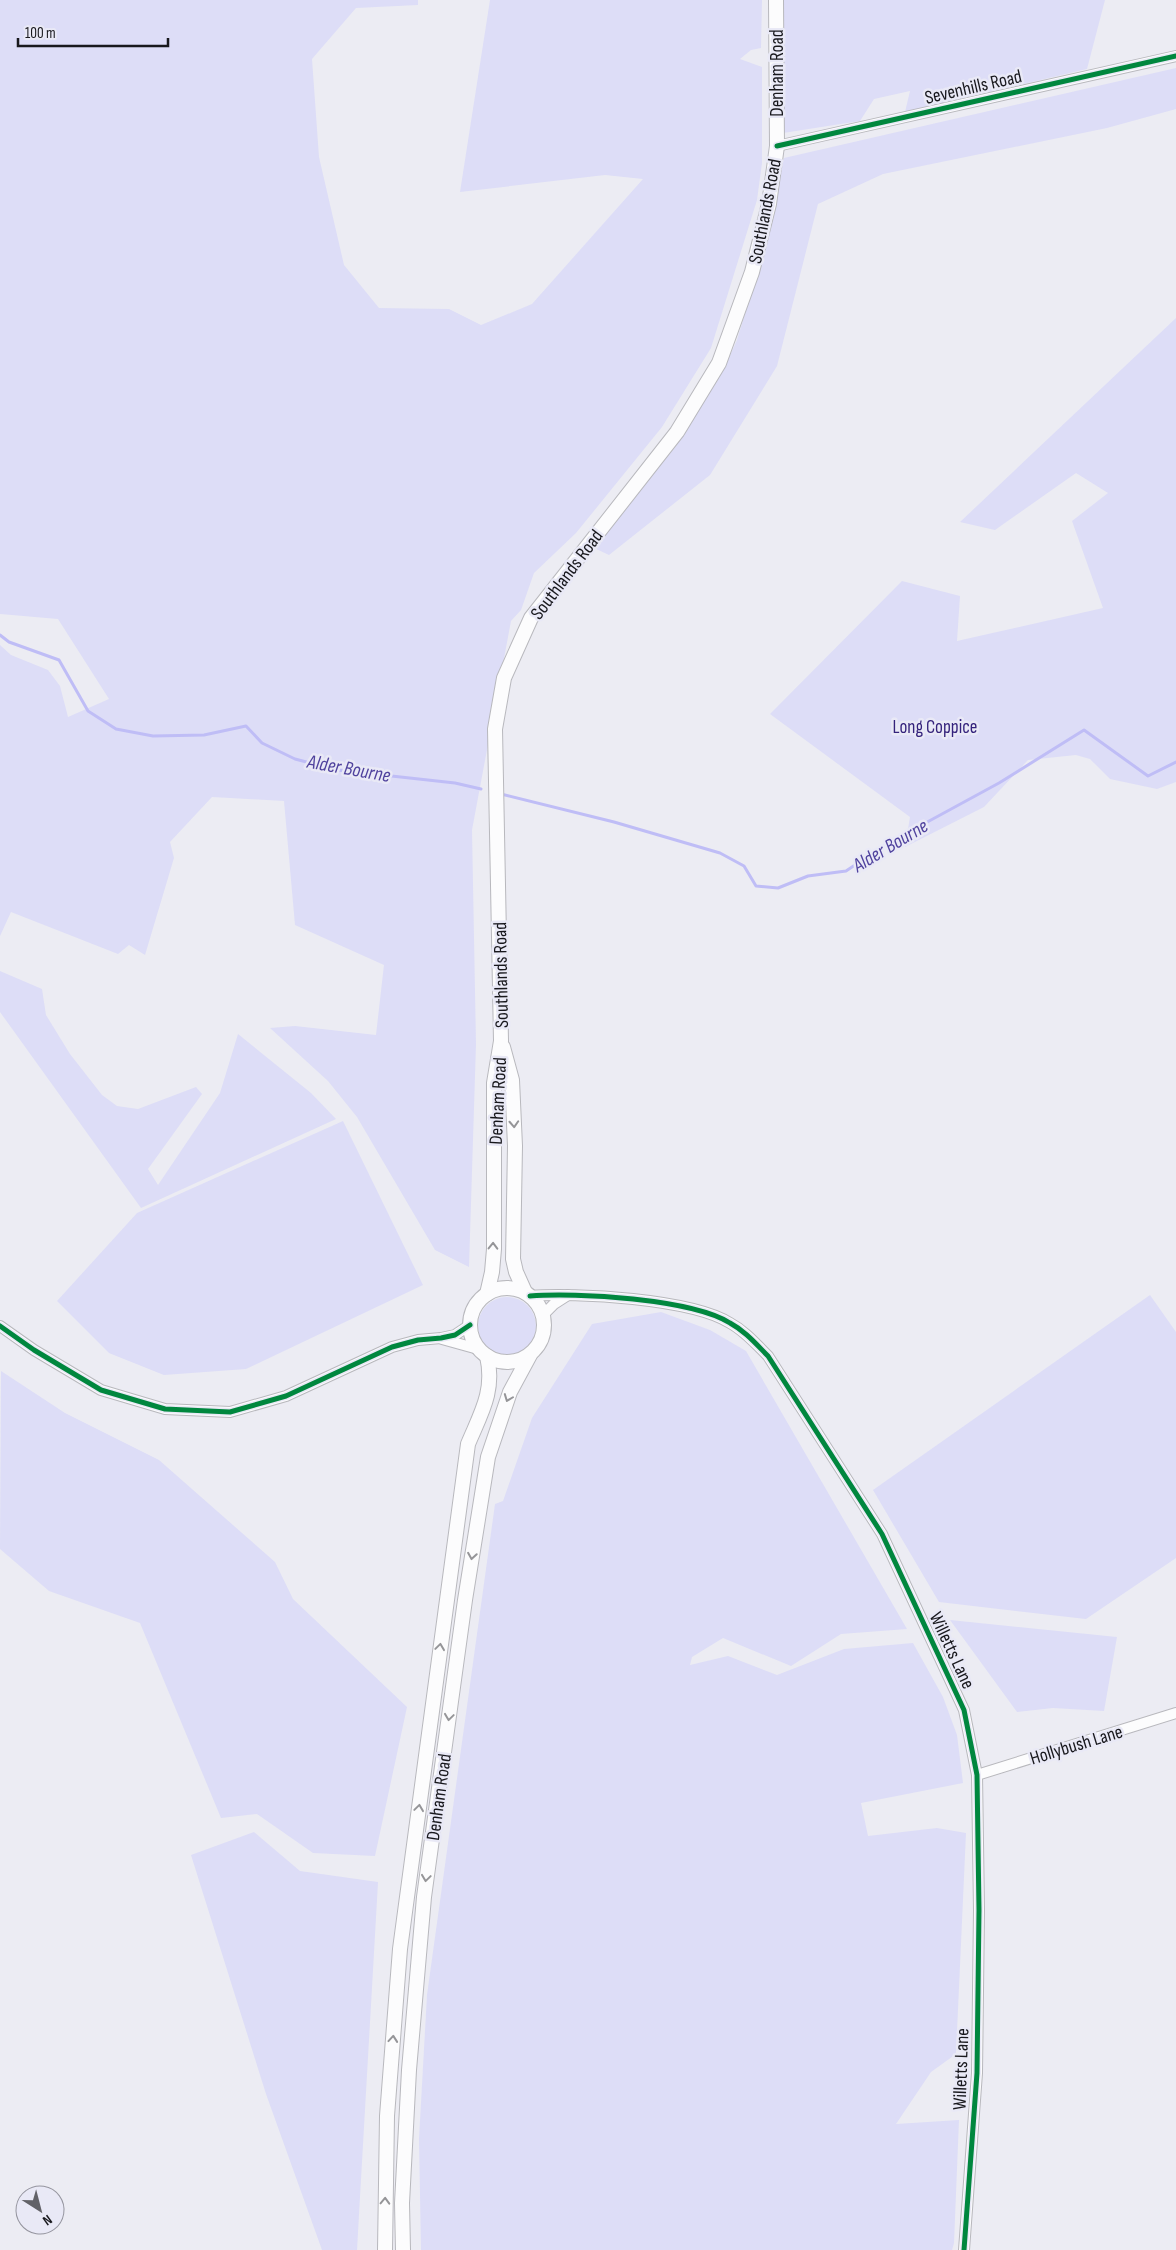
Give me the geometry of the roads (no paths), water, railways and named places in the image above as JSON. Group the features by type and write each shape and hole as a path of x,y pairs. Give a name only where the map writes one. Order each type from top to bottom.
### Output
{"main road":[{"name":"Denham Road","path":"776,0 777,146"},
{"name":"Southlands Road","path":"501,1041 495,729 504,678 531,618 677,432 719,363 752,272 769,204 777,146"},
{"name":"Denham Road","path":"501,1041 512,1080 515,1146 513,1259 516,1272 527,1294"},
{"name":"Denham Road","path":"487,1294 493,1257 494,1083 501,1041"},
{"path":"505,1288 527,1294 538,1305 543,1315 544,1326 538,1347 530,1355 509,1363 497,1361 482,1353 472,1338 470,1325 473,1311 487,1294 505,1288"},
{"name":"Denham Road","path":"385,2250 387,2116 400,1949 468,1444 490,1386 490,1372 482,1353"},
{"name":"Denham Road","path":"403,2250 402,2203 409,2070 424,1897 464,1610 488,1457 510,1392 530,1355"}],"street":[{"name":"Sevenhills Road","path":"777,146 1176,56"},
{"name":"Willetts Lane","path":"527,1294 597,1296 662,1304 712,1314 738,1328 768,1356 882,1534 964,1710 977,1775 980,1910 976,2073 964,2250"},
{"path":"543,1315 554,1304 568,1295"},
{"path":"0,1326 34,1350 101,1390 166,1409 230,1412 286,1396 392,1347 418,1340 441,1338 462,1331 470,1325"},
{"path":"441,1338 482,1353"},
{"name":"Hollybush Lane","path":"977,1775 1176,1713"}],"waterway":[{"name":"Alder Bourne","path":"0,635 9,642 59,660 88,711 116,729 153,736 204,735 246,726 262,743 295,759 337,770 455,783 481,789"},
{"name":"Alder Bourne","path":"501,794 614,822 720,853 744,866 756,886 778,888 808,876 846,871 885,845 999,783 1084,730 1148,776 1176,762"}],"park label":[{"name":"Long Coppice","path":"935,726"}]}
